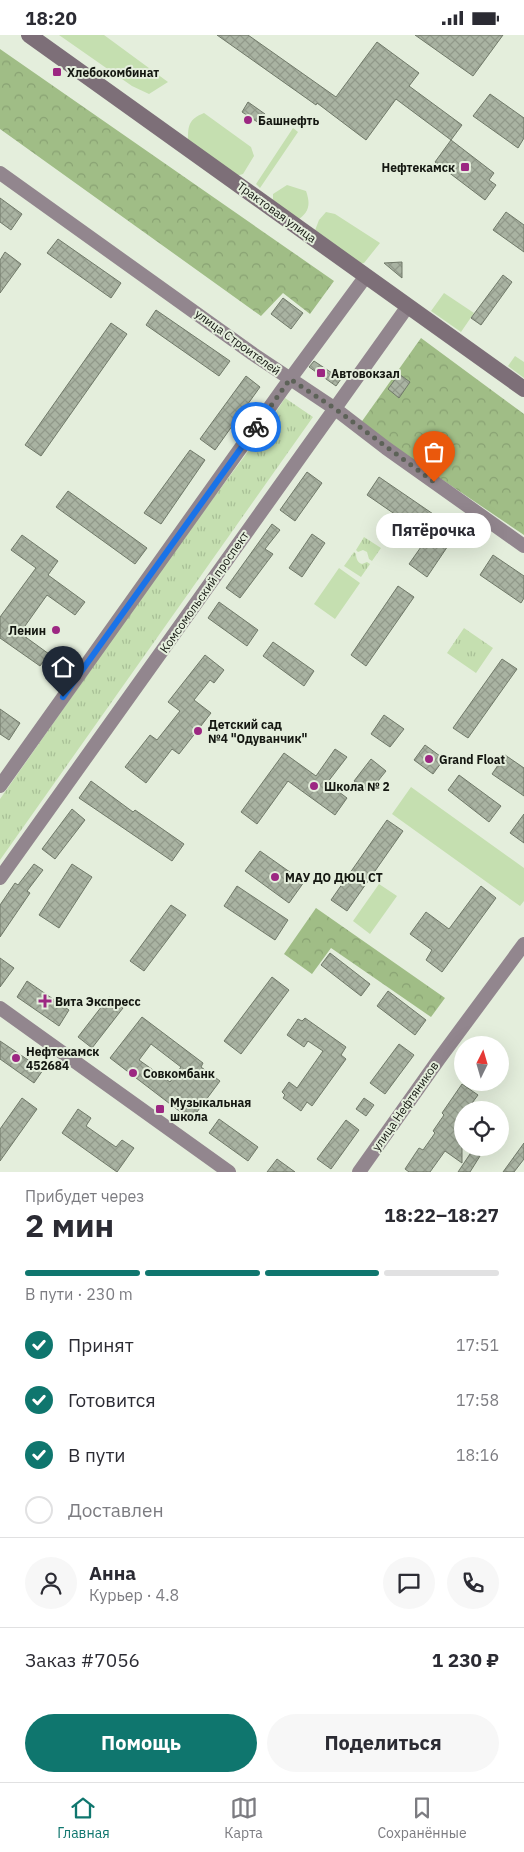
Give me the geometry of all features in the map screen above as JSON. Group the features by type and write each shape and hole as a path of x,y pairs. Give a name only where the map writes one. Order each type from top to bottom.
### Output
{"main road":[{"name":"Трактовая улица","path":"29,35 524,389"},
{"name":"улица Строителей","path":"0,173 290,379 334,408 386,448 524,546"},
{"path":"0,786 290,379 366,276"},
{"name":"Комсомольский проспект","path":"0,878 408,306"},
{"name":"улица Нефтяников","path":"359,1172 524,944"},
{"path":"0,1008 229,1172"}],"green space":[{"path":"59,35 104,35 168,82 149,94 132,86"},
{"path":"0,49 334,281 310,314 283,293 261,316 0,129"},
{"path":"204,113 251,147 254,156 243,174 236,176 188,140 190,123"},
{"path":"293,128 298,132 260,188 256,184"},
{"path":"287,185 306,191 308,196 308,208 304,215 296,221 273,204 273,194"},
{"path":"326,212 335,214 380,243 364,263 358,264 314,233 319,220"},
{"path":"444,293 474,313 461,332 431,311"},
{"path":"421,338 524,414 524,535 360,424"},
{"path":"515,356 524,362 524,378 508,366"},
{"path":"285,398 313,417 0,860 0,799 177,547 267,426"},
{"path":"364,537 381,548 372,561 369,559 367,552 363,550 358,552 356,550"},
{"path":"354,552 359,563 367,562 370,564 361,577 344,566"},
{"path":"339,568 360,583 335,619 314,604"},
{"path":"464,628 493,648 476,673 447,653"},
{"path":"411,787 524,868 524,901 520,906 392,814"},
{"path":"379,884 397,896 370,934 353,921"},
{"path":"316,908 445,998 431,1017 331,948 312,974 284,954"}],"building":[{"path":"217,35 248,35 336,97 377,42 419,73 409,86 462,125 451,140 396,99 366,140 317,103 316,105"},
{"path":"415,35 503,35 473,76"},
{"path":"490,94 524,118 524,138 518,148 473,116"},
{"path":"248,102 265,114 259,123 242,112"},
{"name":"Нефтекамск","path":"451,140 494,173 489,180 496,185 485,200 435,162"},
{"path":"0,198 22,214 11,230 0,222"},
{"path":"506,212 524,225 524,252 493,230"},
{"path":"58,239 121,283 111,298 47,253"},
{"path":"5,252 21,264 0,293 0,260"},
{"path":"402,262 402,278 384,263"},
{"path":"503,275 512,282 481,325 471,318"},
{"path":"283,298 303,313 291,329 271,314"},
{"path":"156,310 230,361 219,376 146,325"},
{"path":"111,323 127,334 41,456 25,445"},
{"path":"314,361 341,379 336,386 309,367"},
{"path":"399,374 410,382 399,398 388,389"},
{"path":"246,376 260,387 215,450 200,439"},
{"path":"190,450 205,460 161,524 144,513"},
{"path":"307,472 322,483 295,521 280,510"},
{"path":"379,477 458,531 427,577 409,564 428,537 367,495"},
{"path":"68,491 147,548 135,564 56,507"},
{"path":"272,524 280,530 265,549 273,554 240,598 226,588"},
{"path":"312,534 325,543 302,577 289,568"},
{"path":"22,535 58,561 48,575 85,602 75,615 47,595 20,633 49,654 40,666 0,638 0,617 36,568 11,550"},
{"path":"493,555 524,576 524,598 521,603 480,575"},
{"path":"398,586 414,597 366,666 351,655"},
{"path":"219,602 258,630 247,646 208,618"},
{"path":"273,642 314,671 304,686 263,656"},
{"path":"205,655 224,670 214,683 210,680 194,700 211,713 179,754 172,749 146,783 125,767 150,735 157,740 180,711 168,702"},
{"path":"502,659 517,669 468,738 453,728"},
{"path":"0,709 20,723 9,740 0,734"},
{"path":"384,715 404,729 390,747 371,734"},
{"path":"425,745 444,759 433,774 414,760"},
{"path":"335,749 347,757 327,783 347,798 335,815 288,781 257,824 241,812 284,753 316,776"},
{"path":"505,755 524,768 524,796 492,774"},
{"path":"371,759 386,771 369,792 354,781"},
{"path":"459,775 501,806 489,822 448,790"},
{"path":"91,781 133,812 135,810 184,844 172,861 79,798"},
{"path":"72,809 85,820 55,859 42,849"},
{"path":"524,814 524,843 510,833"},
{"path":"387,820 403,831 347,911 331,900"},
{"name":"МАУ ДО ДЮЦ СТ","path":"260,851 304,882 289,903 245,871"},
{"path":"34,864 43,870 27,891 30,893 0,937 0,905 15,883 18,885"},
{"path":"72,864 92,877 59,928 39,915"},
{"path":"237,886 288,920 275,940 224,906"},
{"path":"481,886 496,898 442,972 426,960 432,950 410,934 426,912 449,929"},
{"path":"171,905 186,915 144,971 130,961"},
{"path":"330,953 370,984 361,996 321,965"},
{"path":"0,958 14,968 0,987"},
{"path":"272,977 289,990 241,1054 224,1041"},
{"path":"27,981 69,1010 59,1026 17,997"},
{"path":"388,991 426,1020 415,1035 377,1006"},
{"path":"109,997 123,1008 92,1048 78,1037"},
{"path":"142,1017 203,1063 201,1067 220,1081 191,1120 110,1058","holes":["151,1044 181,1067 170,1082 139,1060"]},
{"path":"305,1018 346,1047 341,1055 346,1059 312,1106 307,1102 301,1111 283,1098 285,1095 282,1092 289,1082 297,1088 323,1051 308,1041 304,1047 287,1035 298,1019 302,1021"},
{"path":"0,1041 43,1070 34,1083 0,1059"},
{"path":"399,1044 414,1055 385,1094 370,1083"},
{"path":"457,1091 472,1091 478,1095 474,1101 454,1101 454,1156 462,1156 462,1163 445,1151 430,1172 409,1172 405,1169 419,1148 423,1150 435,1133 433,1131 444,1115 442,1113"},
{"path":"22,1098 37,1109 0,1161 0,1129"},
{"path":"364,1098 374,1105 366,1116 356,1109"},
{"path":"78,1109 91,1118 86,1126 116,1147 122,1140 134,1148 117,1172 62,1133"},
{"path":"219,1119 258,1147 248,1161 209,1133"},
{"path":"346,1120 359,1130 331,1169 317,1159"},
{"path":"524,1143 524,1159 514,1172 503,1172"},
{"path":"469,1156 480,1156 470,1172 458,1172"},
{"path":"277,1159 295,1172 267,1172"}],"way so far":[{"path":"256,427 290,379 334,408 434,482"}],"place":[{"name":"Хлебокомбинат","path":"57,72"},
{"name":"Башнефть","path":"248,120"},
{"name":"Нефтекамск","path":"465,167"},
{"name":"Автовокзал","path":"321,373"},
{"name":"Пятёрочка","path":"434,482"},
{"name":"Ленин","path":"56,630"},
{"name":"Детский сад №4 \"Одуванчик\"","path":"198,731"},
{"name":"Grand Float","path":"429,759"},
{"name":"Школа № 2","path":"314,786"},
{"name":"МАУ ДО ДЮЦ СТ","path":"275,877"},
{"name":"Вита Экспресс","path":"45,1001"},
{"name":"Нефтекамск 452684","path":"16,1058"},
{"name":"Совкомбанк","path":"133,1073"},
{"name":"Музыкальная школа","path":"160,1109"}],"route":[{"path":"63,697 256,427"}]}
